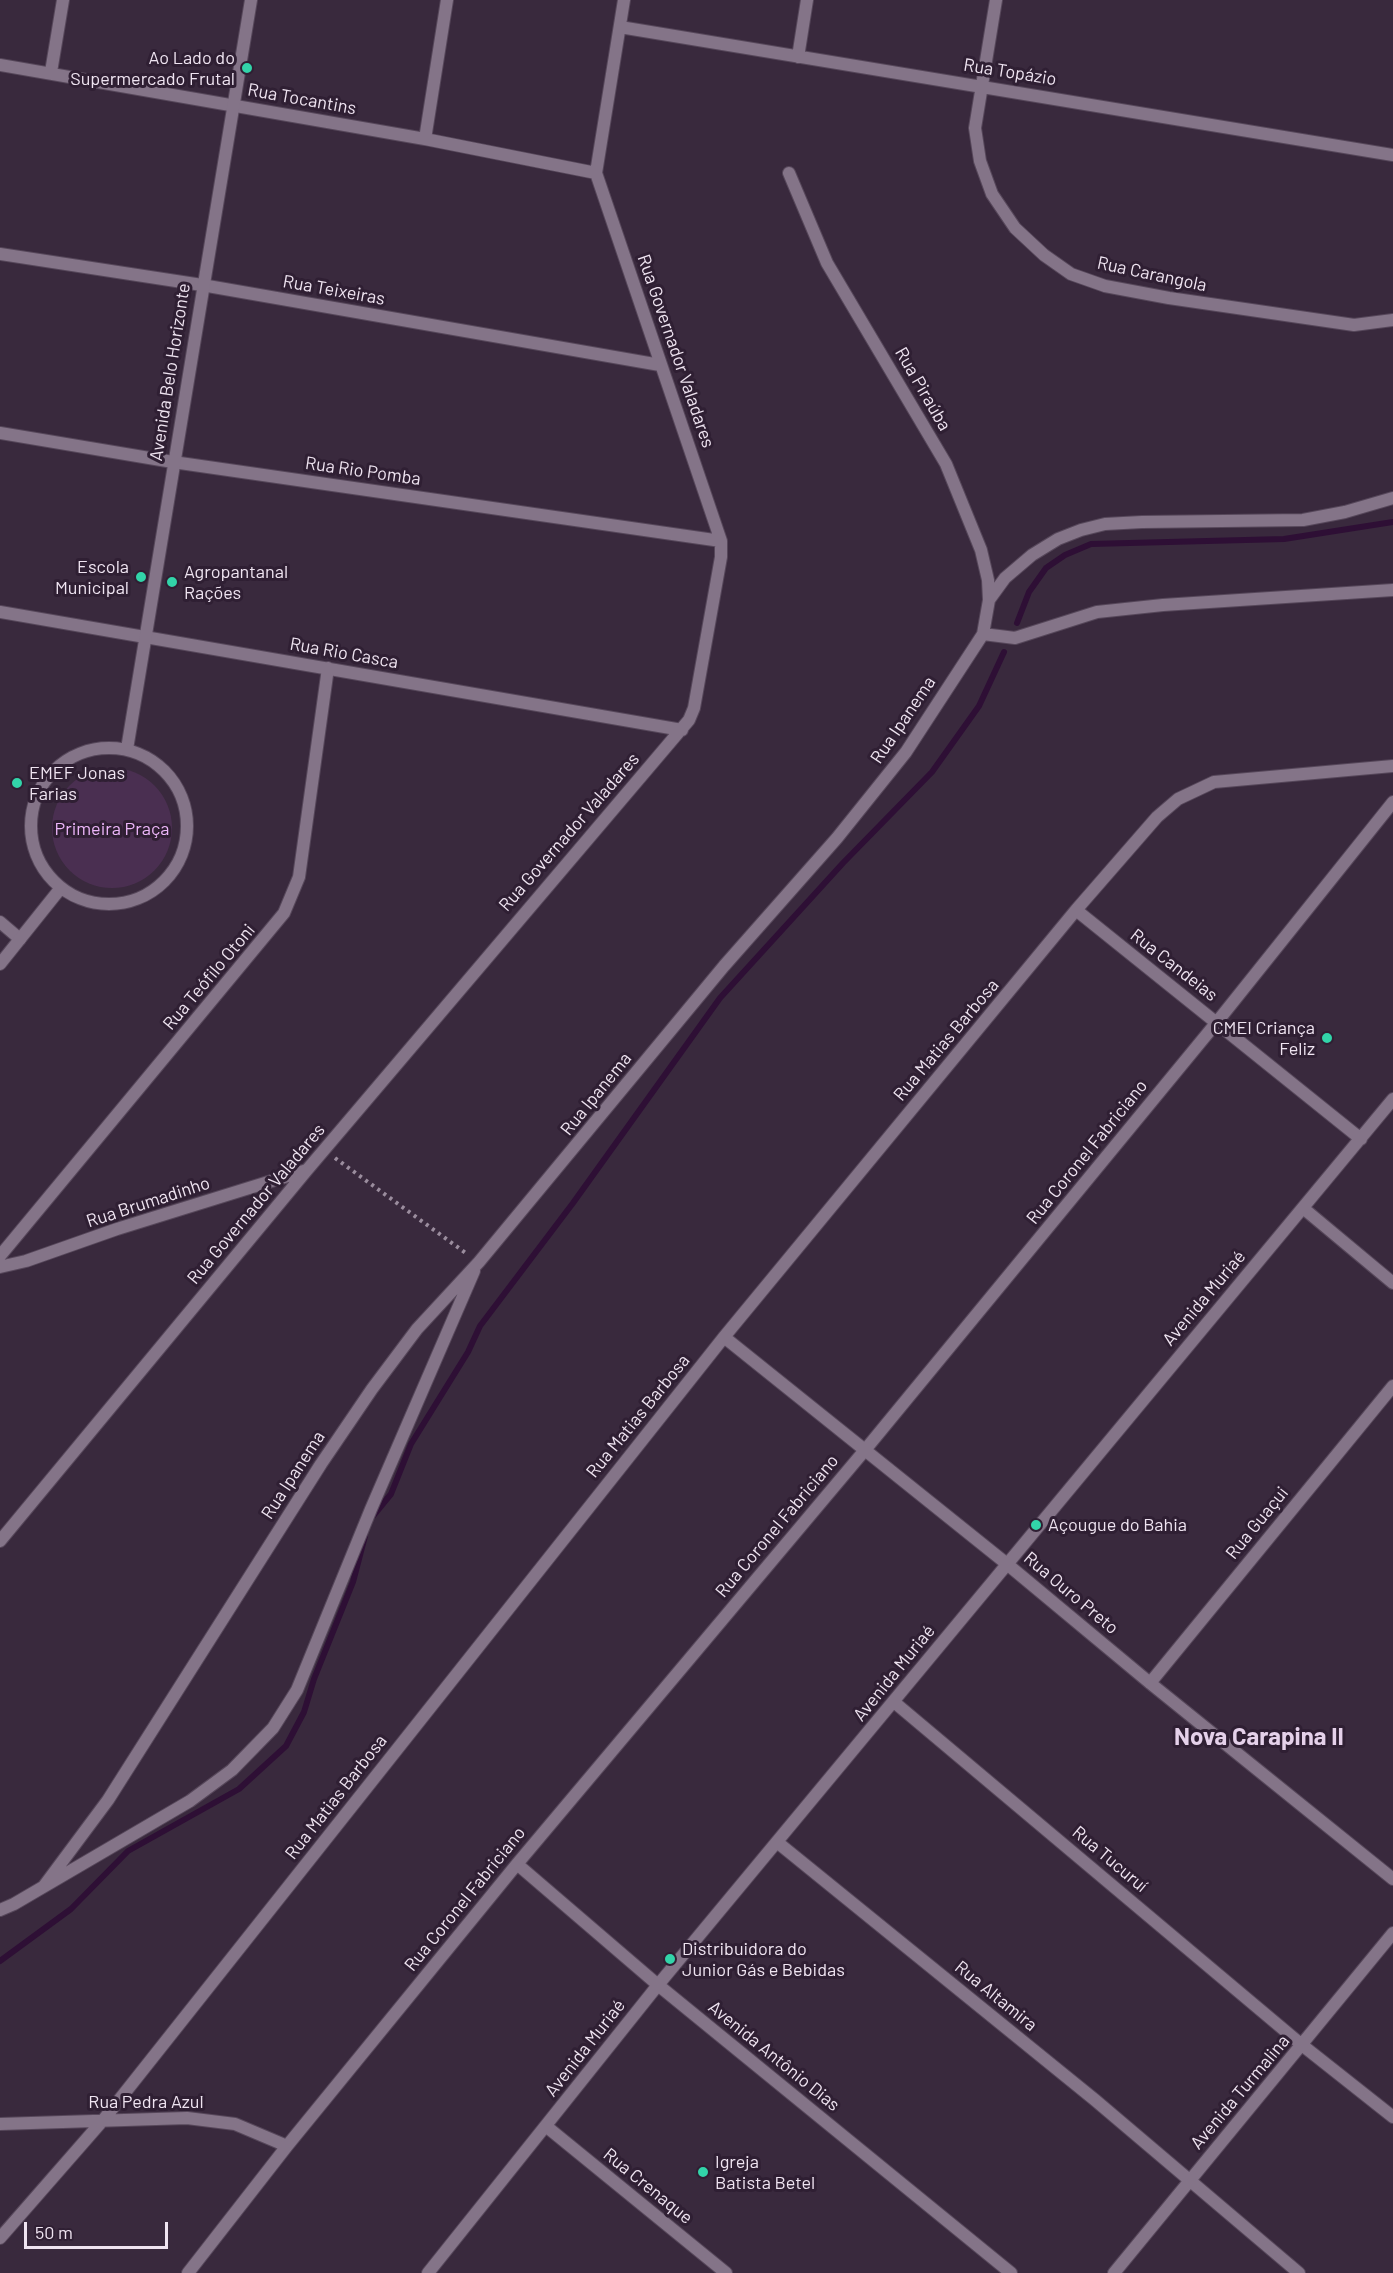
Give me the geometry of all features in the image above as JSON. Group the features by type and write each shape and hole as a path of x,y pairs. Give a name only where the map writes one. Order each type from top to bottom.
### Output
{"street":[{"path":"51,72 63,0"},
{"name":"Avenida Belo Horizonte","path":"127,750 202,285 251,0"},
{"path":"425,140 447,0"},
{"name":"Rua Governador Valadares","path":"0,1542 307,1170 617,802 682,730 694,708 721,557 720,531 660,364 596,173 624,0"},
{"path":"798,57 807,0"},
{"name":"Rua Carangola","path":"996,0 975,128 980,161 992,194 1015,228 1044,255 1071,274 1105,286 1239,309 1354,325 1393,320"},
{"name":"Rua Topázio","path":"620,27 1393,155"},
{"name":"Rua Tocantins","path":"0,64 596,173"},
{"name":"Rua Piraúba","path":"789,173 827,263 946,464 981,550 989,600 983,634"},
{"name":"Rua Teixeiras","path":"0,254 202,285 660,364"},
{"name":"Rua Rio Pomba","path":"0,433 173,462 721,541"},
{"path":"989,600 1005,578 1032,555 1059,539 1081,530 1105,524 1142,522 1303,520 1345,512 1393,498"},
{"path":"983,634 1015,638 1097,612 1163,604 1393,590"},
{"name":"Rua Rio Casca","path":"0,612 682,730"},
{"name":"Rua Ipanema","path":"0,1910 44,1886 108,1800 321,1464 372,1389 417,1329 478,1262 724,966 822,856 906,752 983,634"},
{"name":"Rua Teófilo Otoni","path":"0,1256 284,913 298,876 328,668"},
{"path":"104,748 127,750 146,757 162,768 175,783 183,801 187,821 186,841 180,860 169,877 154,891 136,900 117,905 97,904 78,899 60,889 44,872 34,850 30,827 34,803 44,782 60,765 80,753 104,748"},
{"name":"Rua Matias Barbosa","path":"0,2238 104,2119 724,1337 1076,910 1158,817 1195,789 1214,782 1236,778 1393,766"},
{"name":"Rua Coronel Fabriciano","path":"188,2273 287,2146 517,1864 865,1450 1217,1022 1393,802"},
{"path":"0,964 60,889"},
{"name":"Rua Candeias","path":"1076,910 1361,1139"},
{"path":"0,922 20,939"},
{"name":"Avenida Muriaé","path":"431,2272 658,1985 1393,1099"},
{"name":"Rua Brumadinho","path":"0,1267 26,1261 117,1229 307,1170"},
{"path":"1303,1208 1393,1283"},
{"path":"44,1886 190,1801 232,1770 273,1728 297,1690 371,1509 478,1262"},
{"name":"Rua Ouro Preto","path":"724,1337 1393,1879"},
{"name":"Rua Guaçui","path":"1150,1683 1393,1386"},
{"name":"Rua Tucuruí","path":"894,1702 1302,2045 1393,2117"},
{"name":"Rua Altamira","path":"777,1842 1190,2180 1299,2273"},
{"name":"Avenida Antônio Dias","path":"517,1864 658,1985 1011,2273"},
{"name":"Avenida Turmalina","path":"1114,2273 1393,1933"},
{"name":"Rua Pedra Azul","path":"0,2124 104,2119 215,2120 258,2131 287,2146"},
{"name":"Rua Crenaque","path":"547,2127 726,2273"}],"path":[{"path":"324,1150 478,1262"}],"green space":[{"name":"Primeira Praça","path":"112,768 135,773 154,786 167,805 172,828 167,851 154,870 135,883 112,888 89,883 70,870 57,851 52,828 57,805 70,786 89,773"}],"waterway":[{"path":"1017,623 1029,592 1046,568 1065,555 1091,544 1284,539 1393,522"},
{"path":"373,1516 391,1494 411,1444 468,1352 480,1326 573,1203 720,998 843,863 932,772 979,706 1004,652"},
{"path":"0,1961 71,1909 128,1851 239,1789 286,1746 304,1712 314,1679 353,1582 365,1536"}],"place":[{"name":"Ao Lado do Supermercado Frutal","path":"247,68"},
{"name":"Escola Municipal","path":"141,577"},
{"name":"Agropantanal Rações","path":"172,582"},
{"name":"EMEF Jonas Farias","path":"17,783"},
{"name":"CMEI Criança Feliz","path":"1327,1038"},
{"name":"Açougue do Bahia","path":"1036,1525"},
{"name":"Distribuidora do Junior Gás e Bebidas","path":"670,1959"},
{"name":"Igreja Batista Betel","path":"703,2172"}],"district":[{"name":"Nova Carapina II","path":"1259,1737"}]}
